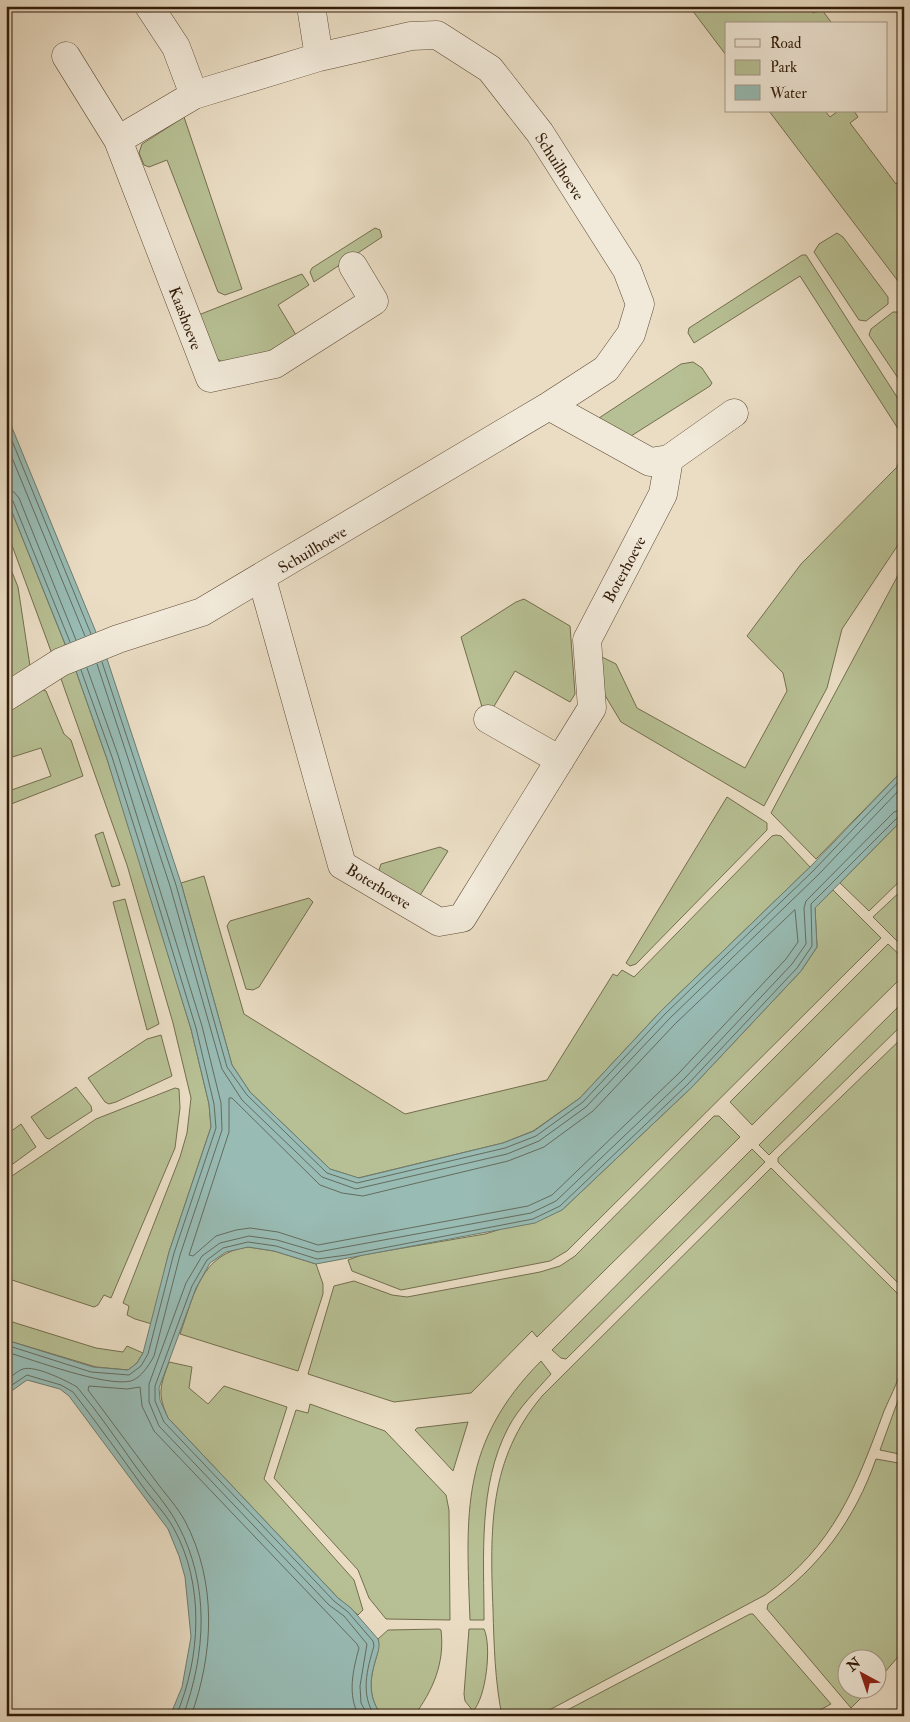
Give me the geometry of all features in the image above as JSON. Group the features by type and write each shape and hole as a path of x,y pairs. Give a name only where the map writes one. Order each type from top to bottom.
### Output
{"street":[{"path":"149,6 176,47 194,95"},
{"path":"311,6 319,57"},
{"name":"Schuilhoeve","path":"6,697 61,662 118,640 202,612 262,579 549,406 606,369 631,334 640,304 627,270 540,134 490,69 437,35 411,36 319,57 194,95 118,140"},
{"name":"Kaashoeve","path":"66,56 118,140 210,378 275,364 374,301 353,266"},
{"path":"549,406 650,462 669,460 734,413"},
{"name":"Boterhoeve","path":"262,579 342,865 439,922 462,918 592,708 587,640 663,494 669,460"},
{"path":"488,719 560,760"}],"green space":[{"path":"689,6 808,6 813,13 822,10 831,22 725,22 725,54"},
{"path":"770,112 826,112 830,117 837,112 855,112 858,117 850,123 896,184 904,179 904,289"},
{"path":"184,117 242,289 225,295 218,292 167,160 149,167 144,165 139,153 142,144"},
{"path":"375,228 380,230 382,237 314,282 310,272 312,268"},
{"path":"837,233 843,237 888,297 888,304 866,321 859,320 814,252 819,244"},
{"path":"802,255 806,255 904,408 904,438 800,276 694,343 688,333 689,328"},
{"path":"302,274 309,285 278,305 296,335 270,351 237,363 227,363 215,356 208,346 196,316"},
{"path":"893,312 899,312 904,318 904,387 869,335 871,329"},
{"path":"693,362 702,368 712,383 710,386 631,436 599,418 681,364"},
{"path":"904,445 904,526 898,545 842,629 827,688 764,806 621,722 603,692 600,656 616,664 637,708 745,768 787,691 783,673 747,636 801,564 897,467"},
{"path":"6,497 67,649 52,654 6,529"},
{"path":"6,557 18,587 30,666 6,682"},
{"path":"904,564 904,769 816,859 771,813"},
{"path":"524,599 570,626 575,694 570,702 515,671 490,713 482,707 461,637 516,602"},
{"path":"76,671 136,849 191,1029 209,1104 211,1127 169,1252 152,1324 127,1315 129,1306 123,1303 180,1157 187,1133 191,1098 173,1023 127,865 60,676"},
{"path":"41,689 46,691 64,734 71,740 83,776 6,806 6,792 51,776 41,748 6,759 6,709"},
{"path":"727,797 767,823 767,830 636,964 630,966 626,963"},
{"path":"904,818 904,877 869,911 840,883"},
{"path":"103,832 120,885 112,887 95,835"},
{"path":"772,836 781,836 810,867 661,1011 580,1098 533,1131 503,1143 358,1178 330,1169 250,1092 232,1065 181,883 204,876 244,1014 405,1114 547,1080 613,974 617,976 622,970 634,977"},
{"path":"440,847 448,851 419,897 378,873 381,864"},
{"path":"904,888 904,948 873,917"},
{"path":"833,890 881,938 567,1251 550,1261 401,1290 352,1271 348,1260 362,1255 485,1234 562,1210 692,1087 801,971 817,947 815,908"},
{"path":"309,898 313,902 259,987 253,990 246,989 227,926 230,921"},
{"path":"125,899 159,1024 147,1030 113,902"},
{"path":"888,944 904,959 904,975 752,1125 730,1102"},
{"path":"904,1001 904,1023 769,1155 759,1145"},
{"path":"161,1035 172,1076 116,1102 109,1104 105,1102 88,1078 147,1039"},
{"path":"904,1036 904,1289 778,1162 778,1158"},
{"path":"76,1087 91,1106 92,1111 49,1139 46,1138 31,1117"},
{"path":"175,1088 179,1089 180,1108 175,1148 111,1298 104,1295 98,1305 94,1307 6,1278 6,1180 96,1119"},
{"path":"714,1116 719,1116 740,1137 537,1337 532,1331 471,1393 394,1402 308,1374 334,1286 354,1281 392,1295 407,1297 540,1272 560,1266 575,1256"},
{"path":"21,1124 36,1147 6,1169 6,1135"},
{"path":"752,1149 765,1162 566,1359 561,1358 552,1350"},
{"path":"771,1168 904,1300 904,1357 901,1370 852,1490 826,1535 809,1556 789,1576 765,1595 538,1716 502,1716 495,1663 492,1580 493,1524 496,1496 502,1470 512,1444 525,1419 543,1395"},
{"path":"248,1247 274,1251 316,1264 323,1284 323,1294 298,1371 180,1334 195,1291 210,1267 232,1251"},
{"path":"6,1320 96,1348 123,1352 127,1346 143,1353 137,1363 128,1370 96,1367 6,1340"},
{"path":"541,1361 551,1374 512,1420 498,1450 487,1497 484,1546 484,1620 470,1620 469,1513 474,1481 482,1451 495,1421 515,1391"},
{"path":"169,1362 192,1367 189,1388 208,1404 224,1386 287,1407 264,1479 354,1580 363,1610 358,1615 338,1598 168,1418 162,1402 161,1390"},
{"path":"904,1384 904,1455 880,1450"},
{"path":"310,1404 385,1431 446,1495 449,1510 450,1620 386,1619 369,1598 358,1570 274,1478 296,1410 308,1413"},
{"path":"468,1422 453,1471 415,1430 417,1428"},
{"path":"876,1459 904,1464 904,1650 888,1668 888,1650 838,1650 838,1693 767,1609 768,1604 804,1574 834,1540 858,1502"},
{"path":"753,1614 831,1704 809,1716 556,1716"},
{"path":"469,1629 484,1629 487,1647 484,1684 478,1704 473,1711 465,1701 464,1694"},
{"path":"388,1630 441,1630 442,1642 439,1665 432,1686 421,1706 414,1716 382,1716 372,1697 371,1690 378,1639"},
{"path":"844,1700 859,1700 851,1708"}],"water":[{"path":"6,413 107,659 181,883 232,1065 250,1092 330,1169 359,1178 503,1143 534,1131 580,1098 661,1011 810,867 904,769 904,818 815,908 817,947 801,971 692,1087 562,1210 535,1223 316,1264 274,1251 248,1247 226,1252 210,1263 196,1288 159,1388 160,1400 168,1418 338,1598 351,1608 378,1639 379,1648 373,1669 371,1690 372,1697 382,1716 170,1716 182,1687 191,1637 185,1577 168,1529 69,1396 60,1389 27,1380 6,1395 6,1340 93,1367 128,1370 137,1363 143,1353 169,1252 211,1127 209,1104 191,1029 107,759 76,671 6,497"}]}
